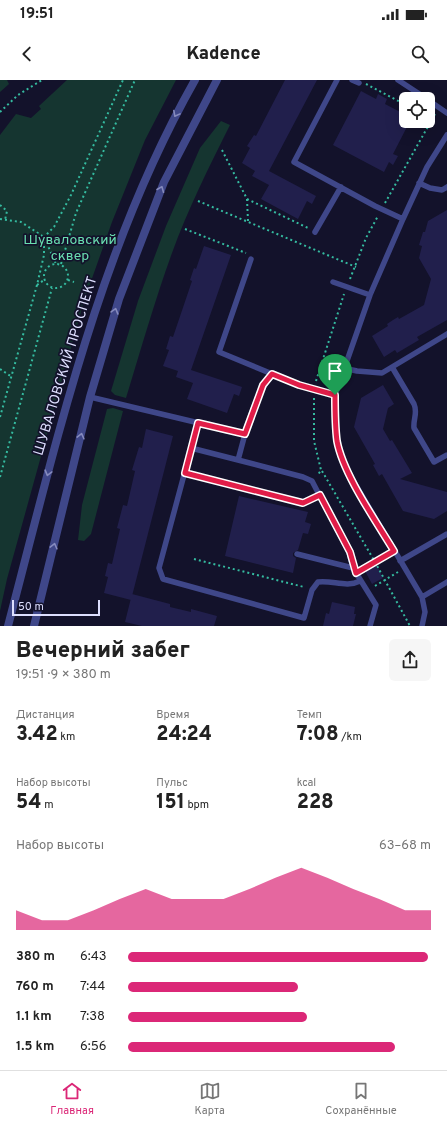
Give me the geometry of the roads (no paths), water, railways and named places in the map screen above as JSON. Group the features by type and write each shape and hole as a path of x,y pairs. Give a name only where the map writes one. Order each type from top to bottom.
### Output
{"street":[{"name":"ШУВАЛОВСКИЙ ПРОСПЕКТ","path":"8,626 70,391 100,293 129,216 156,154 195,80"},
{"path":"34,626 90,397 119,299 161,189 217,80"}],"lane":[{"path":"337,80 294,162 375,206 403,219"},
{"path":"352,80 359,83"},
{"path":"398,80 416,92"},
{"path":"435,105 447,113"},
{"path":"422,626 425,612 422,597 345,467 337,442 335,395 343,368 370,295 427,167 447,135"},
{"path":"420,183 430,188 442,190 447,187"},
{"path":"315,232 341,187"},
{"path":"251,259 219,352 299,385 335,395"},
{"path":"333,282 370,295"},
{"path":"343,368 382,373 447,334"},
{"path":"392,367 417,410 413,422 414,428 434,462 447,455"},
{"path":"238,460 245,434 263,385 272,374"},
{"path":"90,397 245,434"},
{"path":"198,423 159,568 163,579 304,618 312,590 318,582 327,581 353,585 360,581"},
{"path":"191,448 303,476 312,481 350,552 360,581 376,605 370,626"},
{"path":"400,561 447,534"},
{"path":"297,554 355,570"},
{"path":"422,597 447,582"}],"park label":[{"name":"Шуваловский сквер","path":"70,248"}]}
